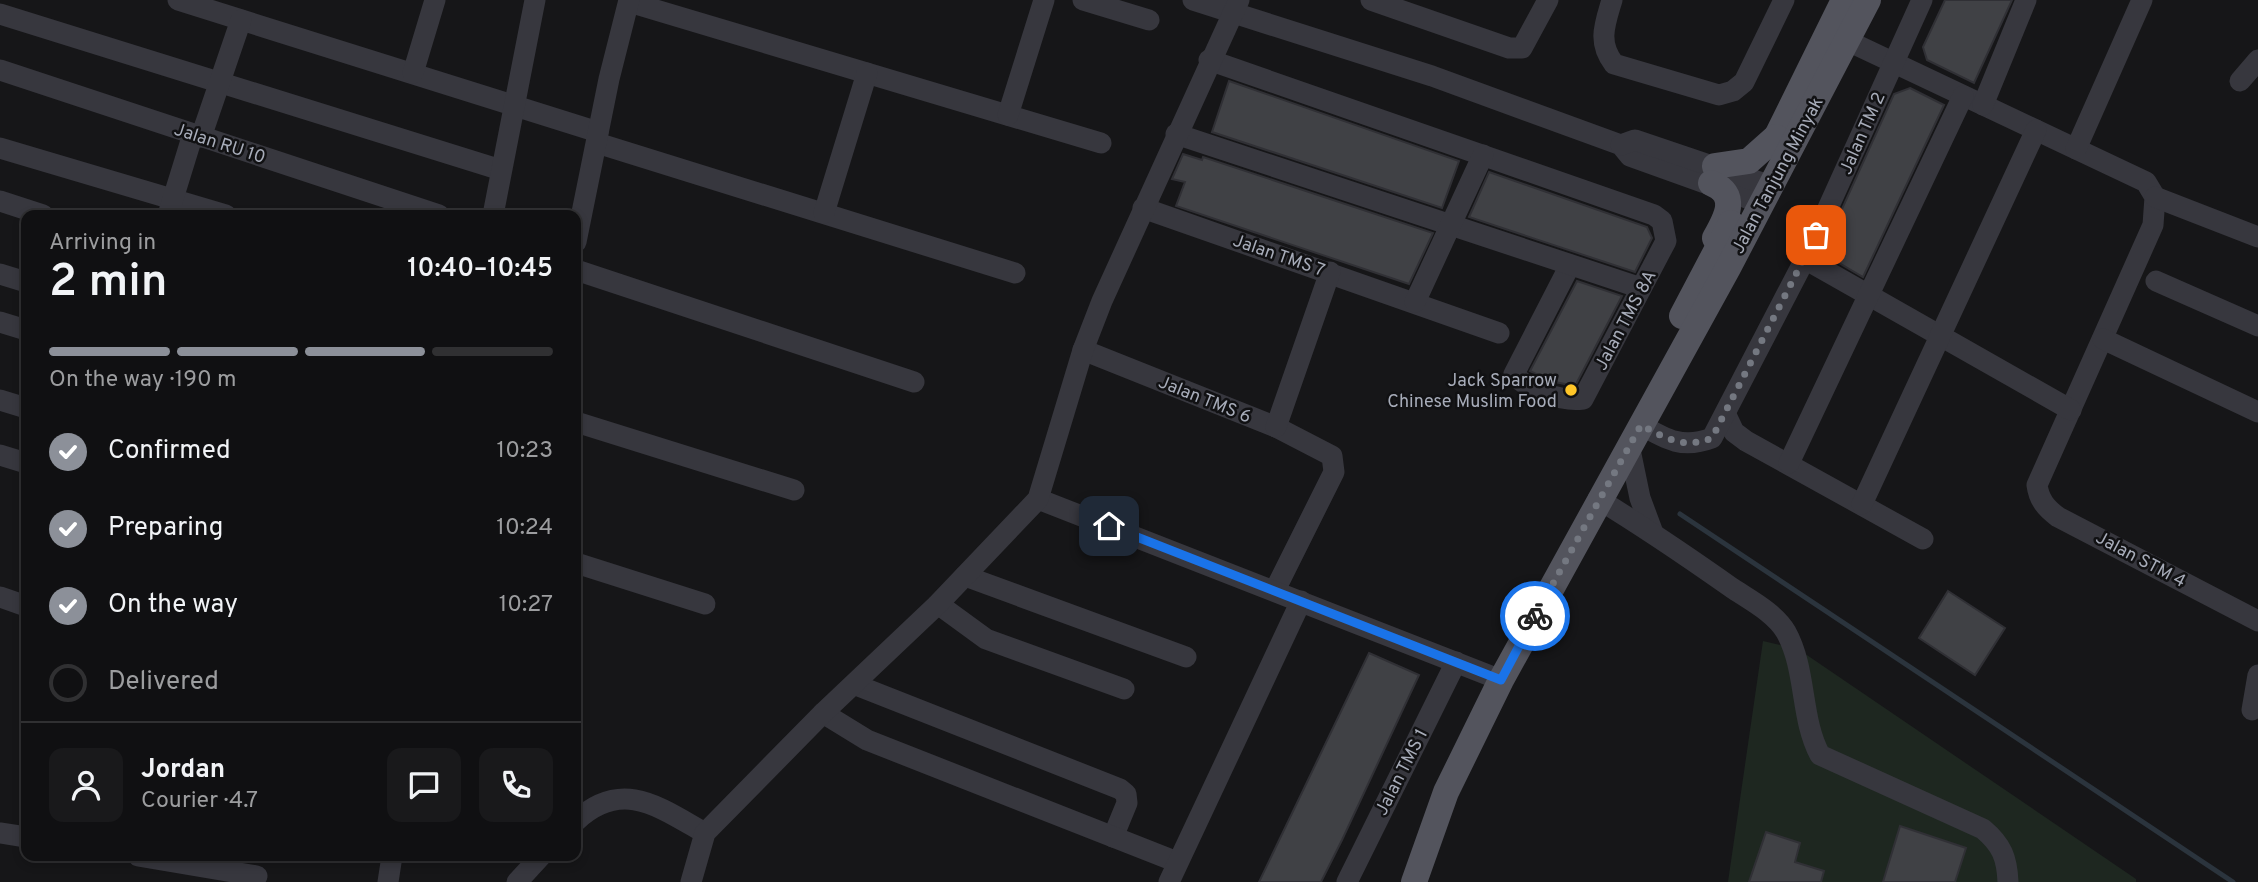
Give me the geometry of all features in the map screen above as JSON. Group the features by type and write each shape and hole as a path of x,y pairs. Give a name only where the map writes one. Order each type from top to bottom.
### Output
{"main road":[{"name":"Jalan Tanjung Minyak","path":"1414,882 1446,792 1501,680 1682,347 1758,191 1776,137 1844,0"},
{"name":"Jalan Tanjung Minyak","path":"1682,347 1682,313 1707,266 1758,191 1848,41 1868,0"},
{"path":"1707,266 1710,248 1730,206 1727,195 1713,174 1749,161 1776,137"}],"street":[{"path":"178,0 571,124 597,137 824,214 1015,272"},
{"path":"413,73 435,0"},
{"path":"494,210 501,170 519,107 536,0"},
{"path":"1007,115 1044,0"},
{"path":"1083,0 1149,20"},
{"path":"1193,0 1235,6 1621,145 1635,140 1758,191"},
{"path":"1371,0 1397,4 1509,48 1522,48 1548,0"},
{"path":"1612,0 1602,34 1605,52 1614,64 1719,95 1733,91 1744,82 1784,0"},
{"name":"Jalan TM 2","path":"1635,435 1695,445 1712,438 1805,259 1922,0"},
{"path":"1983,105 2026,0"},
{"path":"2076,149 2142,0"},
{"path":"581,217 629,1 1101,142"},
{"path":"698,881 705,833 823,713 856,685 938,604 1038,499 1083,351 1143,208 1235,6"},
{"path":"0,13 501,170"},
{"path":"170,207 241,20"},
{"path":"1848,41 2146,183 2155,197 2258,237"},
{"path":"1209,60 1483,155 1415,302"},
{"path":"2240,81 2258,60"},
{"name":"Jalan RU 10","path":"0,70 424,210"},
{"path":"824,214 867,73"},
{"path":"1789,463 1963,96"},
{"path":"1862,504 2036,130"},
{"path":"1176,134 1641,288"},
{"path":"0,148 170,207 191,210"},
{"name":"Jalan TMS 8A","path":"1483,155 1654,215 1662,221 1666,241 1583,399 1573,401 1521,384 1514,374 1570,265"},
{"path":"1805,259 2071,410 2153,225 2155,197"},
{"path":"0,201 28,210"},
{"name":"Jalan TMS 7","path":"1143,208 1499,333"},
{"path":"581,272 914,382"},
{"path":"1276,428 1330,272"},
{"path":"0,274 21,280"},
{"path":"2157,281 2258,326"},
{"path":"0,322 21,328"},
{"path":"2103,339 2258,412"},
{"name":"Jalan TMS 6","path":"1083,351 1276,428 1332,456 1334,472 1275,590"},
{"path":"0,400 21,406"},
{"name":"Jalan STM 4","path":"2071,410 2037,485 2047,509 2258,621"},
{"path":"1726,415 1734,432 1923,539"},
{"path":"581,424 794,490"},
{"path":"1635,435 1640,498 1653,533"},
{"path":"0,455 21,461"},
{"path":"1038,499 1501,680"},
{"path":"1598,499 1653,533 1768,613 1785,631 1797,661 1813,743 1820,755 1983,829 1996,840 2007,859 2008,882"},
{"path":"581,565 705,604"},
{"path":"965,576 1186,657"},
{"path":"0,597 21,604"},
{"path":"823,713 867,740 1113,837 1173,872 1301,601"},
{"path":"938,604 986,639 1124,689"},
{"name":"Jalan TMS 1","path":"1347,882 1456,662"},
{"path":"2252,710 2258,675"},
{"path":"856,685 1120,789 1126,794 1126,803 1113,837"},
{"path":"581,816 592,805 611,799 638,798 705,833"},
{"path":"0,833 21,836"},
{"path":"178,861 258,871"},
{"path":"388,882 391,861"},
{"path":"517,882 536,861"}],"shaded area":[{"path":"1763,641 1798,649 2136,879 2136,882 1728,882"}],"building":[{"path":"1945,0 2012,0 1974,83 1927,60 1923,47"},
{"path":"1229,81 1459,161 1442,208 1212,132"},
{"path":"1910,88 1944,105 1863,277 1822,253 1894,94"},
{"path":"1183,154 1202,160 1203,157 1433,233 1409,284 1176,206 1185,182 1172,179"},
{"path":"1489,172 1647,227 1652,238 1635,272 1469,217"},
{"path":"1577,281 1622,296 1575,386 1550,381 1530,371"},
{"path":"1948,591 2005,628 1975,675 1919,638"},
{"path":"1369,653 1419,675 1342,840 1321,882 1259,882"},
{"path":"1900,826 1966,848 1955,882 1883,882"},
{"path":"1766,832 1800,843 1795,862 1824,871 1821,882 1749,882"}],"waterway":[{"path":"1680,514 2233,882"}],"way so far":[{"path":"1535,616 1641,425 1668,440 1695,445 1712,438 1816,235"}],"place":[{"name":"Jack Sparrow Chinese Muslim Food","path":"1571,390"}],"route":[{"path":"1109,526 1501,680 1535,616"}]}
